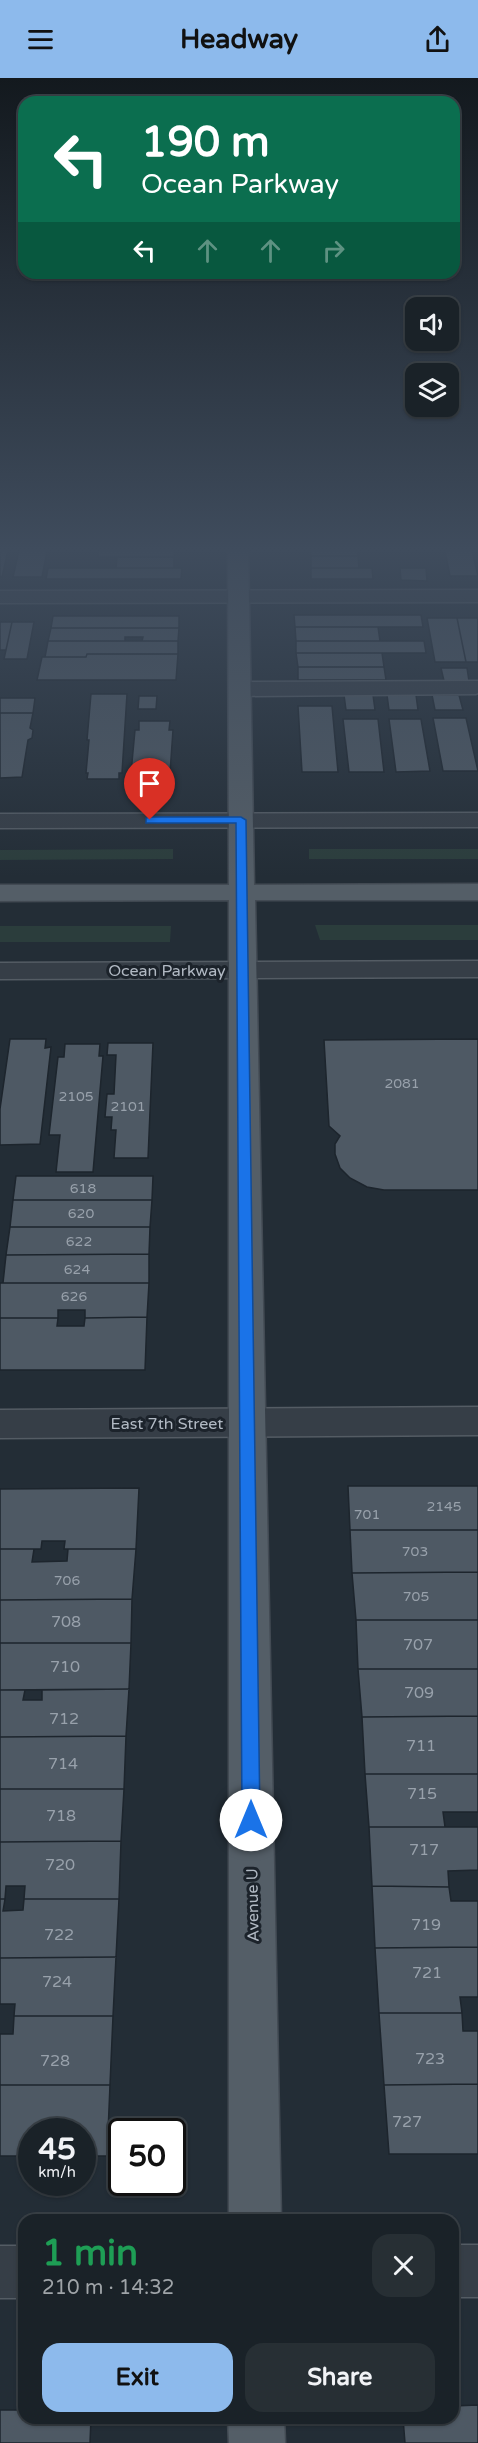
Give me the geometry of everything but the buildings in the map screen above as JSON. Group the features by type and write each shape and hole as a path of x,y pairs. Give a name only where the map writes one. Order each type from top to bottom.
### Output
{"main road":[{"name":"Avenue U","path":"240,656 255,2214"},
{"path":"0,893 478,892"},
{"path":"256,2424 257,2443"}],"street":[{"path":"240,688 476,687"},
{"path":"0,821 478,820"},
{"name":"Ocean Parkway","path":"0,971 478,969"},
{"name":"East 7th Street","path":"0,1424 478,1421"},
{"path":"459,2271 478,2271"},
{"path":"0,2272 18,2272"}],"shaded area":[{"path":"173,849 173,859 0,860 0,850"},
{"path":"309,849 478,849 478,859 309,859"},
{"path":"315,925 478,925 478,940 320,940"},
{"path":"0,926 171,926 170,942 0,942"}],"route":[{"path":"150,820 241,820 251,1820"}]}
